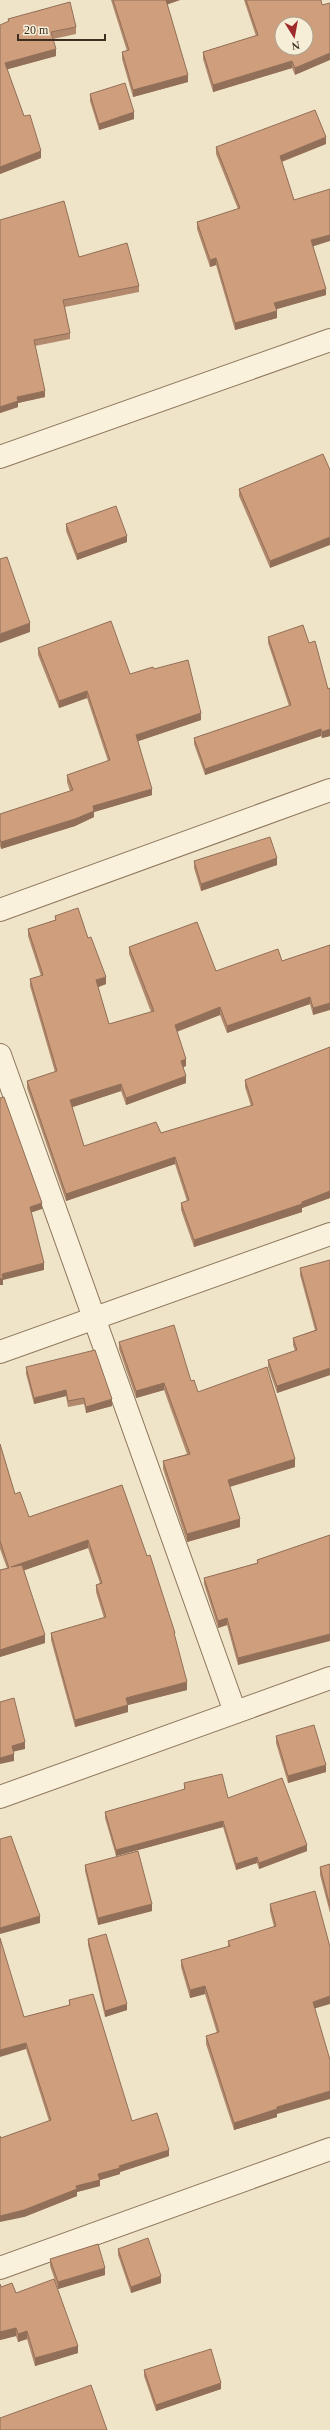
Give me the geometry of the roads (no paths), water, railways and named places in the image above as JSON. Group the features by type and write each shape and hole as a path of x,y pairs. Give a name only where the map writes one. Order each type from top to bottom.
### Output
{"street":[{"path":"0,458 330,340"},
{"path":"0,910 330,790"},
{"path":"0,1055 235,1712"},
{"path":"0,1352 330,1234"},
{"path":"0,1797 330,1678"},
{"path":"0,2268 330,2148"}]}
